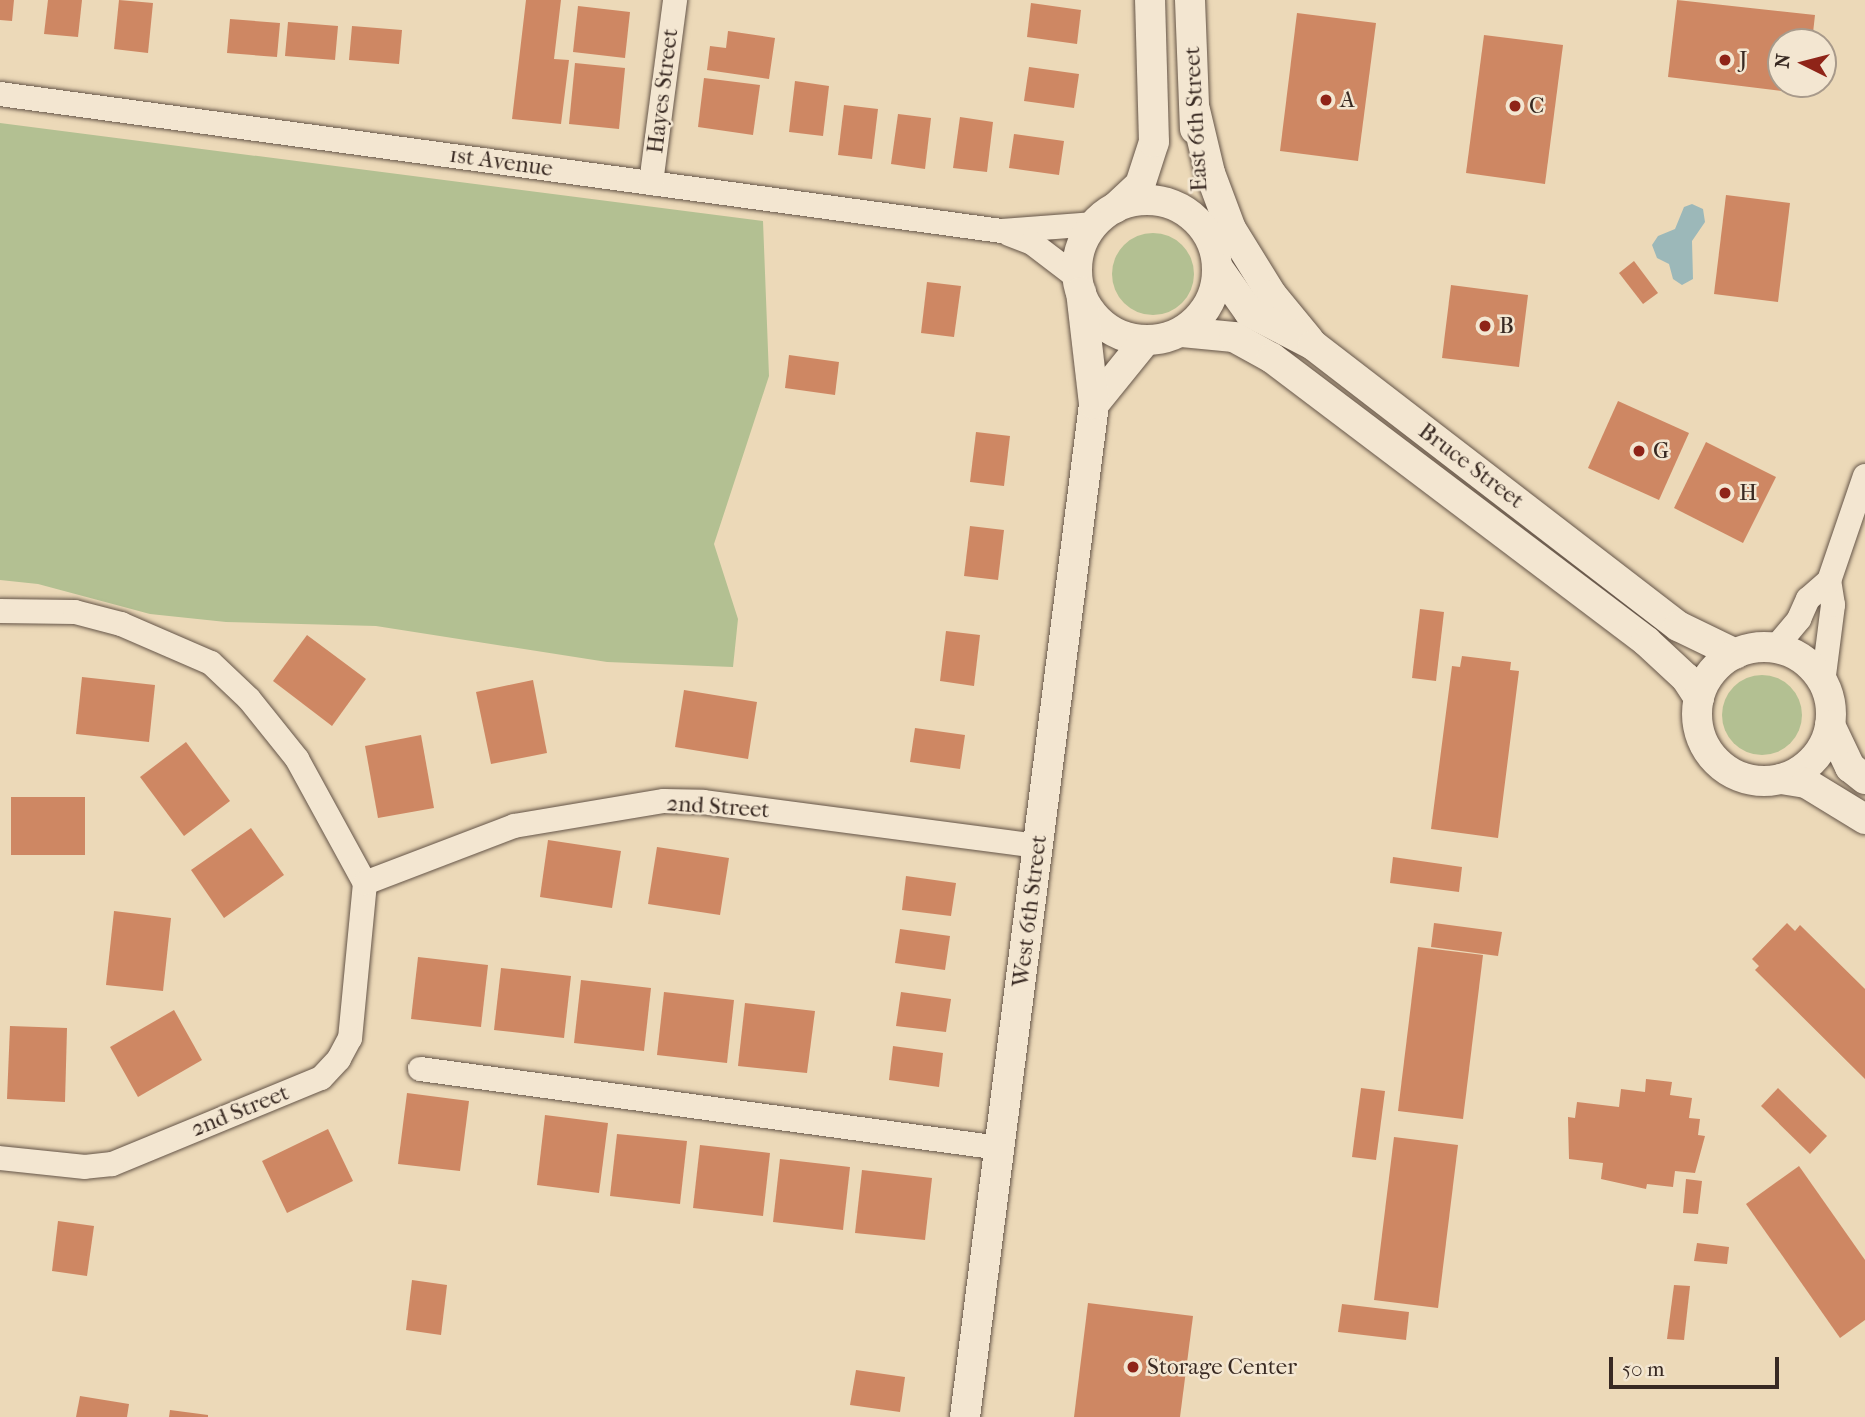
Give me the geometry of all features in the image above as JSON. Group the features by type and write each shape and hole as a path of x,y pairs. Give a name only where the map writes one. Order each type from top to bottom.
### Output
{"street":[{"name":"Hayes Street","path":"651,183 675,0"},
{"name":"East 6th Street","path":"1105,216 1140,185 1154,142 1150,0"},
{"name":"East 6th Street","path":"1190,0 1196,176 1209,236"},
{"name":"1st Avenue","path":"0,94 1002,231 1032,243 1079,285"},
{"path":"1195,110 1210,173 1231,229 1272,295 1313,345"},
{"path":"1150,200 1168,203 1184,210 1209,236 1217,268 1208,304 1182,332 1145,341 1106,327 1079,285 1081,249 1105,216 1150,200"},
{"name":"1st Avenue","path":"1002,231 1105,216"},
{"name":"Bruce Street","path":"1217,268 1249,312 1313,345 1678,626 1736,654"},
{"name":"West 6th Street","path":"965,1417 1094,404 1079,285"},
{"name":"Bruce Street","path":"1182,332 1234,337 1272,358 1646,641 1686,678 1699,698"},
{"path":"1094,404 1145,341"},
{"path":"1865,476 1829,581 1833,605 1822,683 1830,725 1850,767 1865,779"},
{"path":"1775,648 1808,599 1829,581"},
{"path":"0,611 75,612 121,624 211,663 249,699 297,759 365,883"},
{"path":"1822,683 1804,660 1775,648 1736,654 1713,671 1699,698 1699,728 1711,756 1735,775 1766,781 1781,779 1806,783 1865,819"},
{"path":"1781,779 1814,758 1830,725"},
{"name":"2nd Street","path":"0,1158 85,1167 112,1164 321,1078 339,1059 350,1038 365,883 514,826 664,801 703,802 1038,846"},
{"path":"420,1069 1000,1148"}],"green space":[{"path":"0,123 763,221 769,376 714,544 738,619 733,667 607,662 376,626 226,622 150,614 38,584 0,580"},
{"path":"1145,233 1161,233 1176,240 1187,251 1194,266 1191,290 1182,303 1161,315 1145,315 1130,308 1119,297 1112,282 1112,266 1119,251 1130,240"},
{"path":"1754,675 1770,675 1791,686 1802,707 1802,723 1791,744 1770,755 1754,755 1740,749 1728,737 1722,723 1722,707 1728,693 1740,681"}],"water":[{"path":"1692,204 1703,209 1705,222 1692,241 1693,279 1682,285 1673,279 1669,264 1657,258 1652,245 1658,236 1675,229 1684,207"}],"building":[{"path":"0,0 14,0 12,21 0,20"},
{"path":"48,0 82,0 78,37 44,34"},
{"path":"119,0 153,3 148,53 114,49"},
{"path":"526,0 561,0 554,59 569,60 561,124 512,119"},
{"name":"J","path":"1677,0 1815,15 1814,28 1767,28 1767,89 1668,77"},
{"path":"1031,3 1081,10 1077,44 1027,37"},
{"path":"578,6 630,12 625,58 573,52"},
{"name":"A","path":"1297,13 1376,23 1358,161 1280,151"},
{"path":"230,19 280,23 277,57 227,53"},
{"path":"288,22 338,26 335,60 285,56"},
{"path":"352,26 402,30 399,64 349,60"},
{"path":"728,31 775,38 769,79 707,70 710,46 726,48"},
{"name":"C","path":"1484,35 1563,45 1545,184 1466,173"},
{"path":"575,63 625,68 619,129 569,124"},
{"path":"1029,67 1079,74 1074,108 1024,101"},
{"path":"704,78 760,85 753,135 698,127"},
{"path":"795,81 829,86 823,136 789,132"},
{"path":"844,105 878,109 872,159 838,155"},
{"path":"898,114 931,118 925,169 891,164"},
{"path":"960,117 993,122 987,172 953,168"},
{"path":"1014,134 1064,141 1059,175 1009,168"},
{"path":"1726,195 1790,203 1778,302 1714,294"},
{"path":"1634,261 1658,293 1643,304 1619,273"},
{"path":"927,282 961,286 954,337 921,333"},
{"name":"B","path":"1451,285 1528,295 1519,367 1442,358"},
{"path":"789,355 839,362 835,395 785,388"},
{"name":"G","path":"1618,401 1689,433 1659,500 1588,468"},
{"path":"976,432 1010,436 1004,486 970,482"},
{"name":"H","path":"1706,442 1776,477 1743,543 1674,508"},
{"path":"970,526 1004,530 998,580 964,576"},
{"path":"1420,609 1444,612 1436,681 1412,678"},
{"path":"946,631 980,635 974,686 940,681"},
{"path":"307,635 366,679 332,726 273,681"},
{"path":"1462,656 1511,662 1510,670 1519,671 1498,838 1431,829 1452,666 1460,667"},
{"path":"82,677 155,685 149,742 76,734"},
{"path":"533,680 547,753 491,764 476,692"},
{"path":"684,690 757,702 748,759 675,747"},
{"path":"915,728 965,735 960,769 910,762"},
{"path":"421,735 434,808 378,818 365,746"},
{"path":"186,742 230,801 184,836 140,777"},
{"path":"11,797 85,797 85,855 11,855"},
{"path":"251,828 284,875 224,918 191,870"},
{"path":"548,840 621,851 612,908 540,897"},
{"path":"657,847 729,858 720,915 648,904"},
{"path":"1393,857 1462,867 1459,892 1390,883"},
{"path":"906,876 956,883 951,916 902,910"},
{"path":"114,911 171,918 163,991 106,985"},
{"path":"1434,923 1502,932 1498,956 1431,947"},
{"path":"1787,923 1795,931 1800,925 1865,989 1865,1079 1755,970 1759,966 1752,959"},
{"path":"900,929 950,936 945,970 895,963"},
{"path":"1418,947 1483,955 1463,1119 1398,1111"},
{"path":"418,957 488,965 481,1027 411,1019"},
{"path":"501,968 571,976 564,1038 494,1030"},
{"path":"581,980 651,988 644,1051 574,1043"},
{"path":"664,992 734,1000 727,1063 657,1055"},
{"path":"901,992 951,999 946,1032 896,1026"},
{"path":"745,1003 815,1011 807,1073 738,1066"},
{"path":"174,1010 202,1060 138,1097 110,1047"},
{"path":"10,1026 67,1028 65,1102 7,1099"},
{"path":"893,1046 943,1053 939,1087 889,1080"},
{"path":"1646,1079 1672,1082 1670,1095 1692,1098 1689,1118 1700,1119 1698,1135 1705,1136 1695,1173 1675,1171 1673,1187 1647,1184 1646,1189 1601,1179 1603,1163 1569,1159 1568,1117 1575,1118 1577,1102 1619,1107 1621,1089 1645,1092"},
{"path":"1361,1088 1385,1091 1376,1160 1352,1157"},
{"path":"1778,1088 1827,1136 1810,1154 1761,1106"},
{"path":"407,1093 469,1101 460,1171 398,1164"},
{"path":"545,1115 608,1123 599,1193 537,1185"},
{"path":"328,1129 353,1181 287,1213 262,1161"},
{"path":"617,1134 687,1141 680,1204 610,1196"},
{"path":"1394,1137 1458,1145 1438,1308 1374,1300"},
{"path":"700,1145 770,1153 763,1216 693,1208"},
{"path":"780,1159 850,1167 843,1230 773,1222"},
{"path":"1799,1166 1865,1260 1865,1320 1840,1338 1746,1204"},
{"path":"862,1170 932,1178 925,1240 855,1233"},
{"path":"1686,1179 1702,1181 1698,1214 1683,1213"},
{"path":"58,1221 94,1226 87,1276 52,1271"},
{"path":"1697,1243 1729,1247 1727,1264 1694,1261"},
{"path":"412,1280 447,1285 441,1335 406,1330"},
{"path":"1674,1285 1690,1286 1684,1340 1667,1339"},
{"name":"Storage Center","path":"1088,1303 1193,1316 1180,1417 1074,1417"},
{"path":"1342,1304 1409,1312 1406,1340 1338,1332"},
{"path":"856,1370 905,1377 900,1412 850,1405"},
{"path":"80,1396 129,1404 127,1417 76,1417"},
{"path":"170,1410 208,1415 208,1417 169,1417"}],"place":[{"name":"J","path":"1725,60"},
{"name":"A","path":"1326,100"},
{"name":"C","path":"1515,106"},
{"name":"B","path":"1485,326"},
{"name":"G","path":"1639,451"},
{"name":"H","path":"1725,493"},
{"name":"Storage Center","path":"1133,1367"}]}
